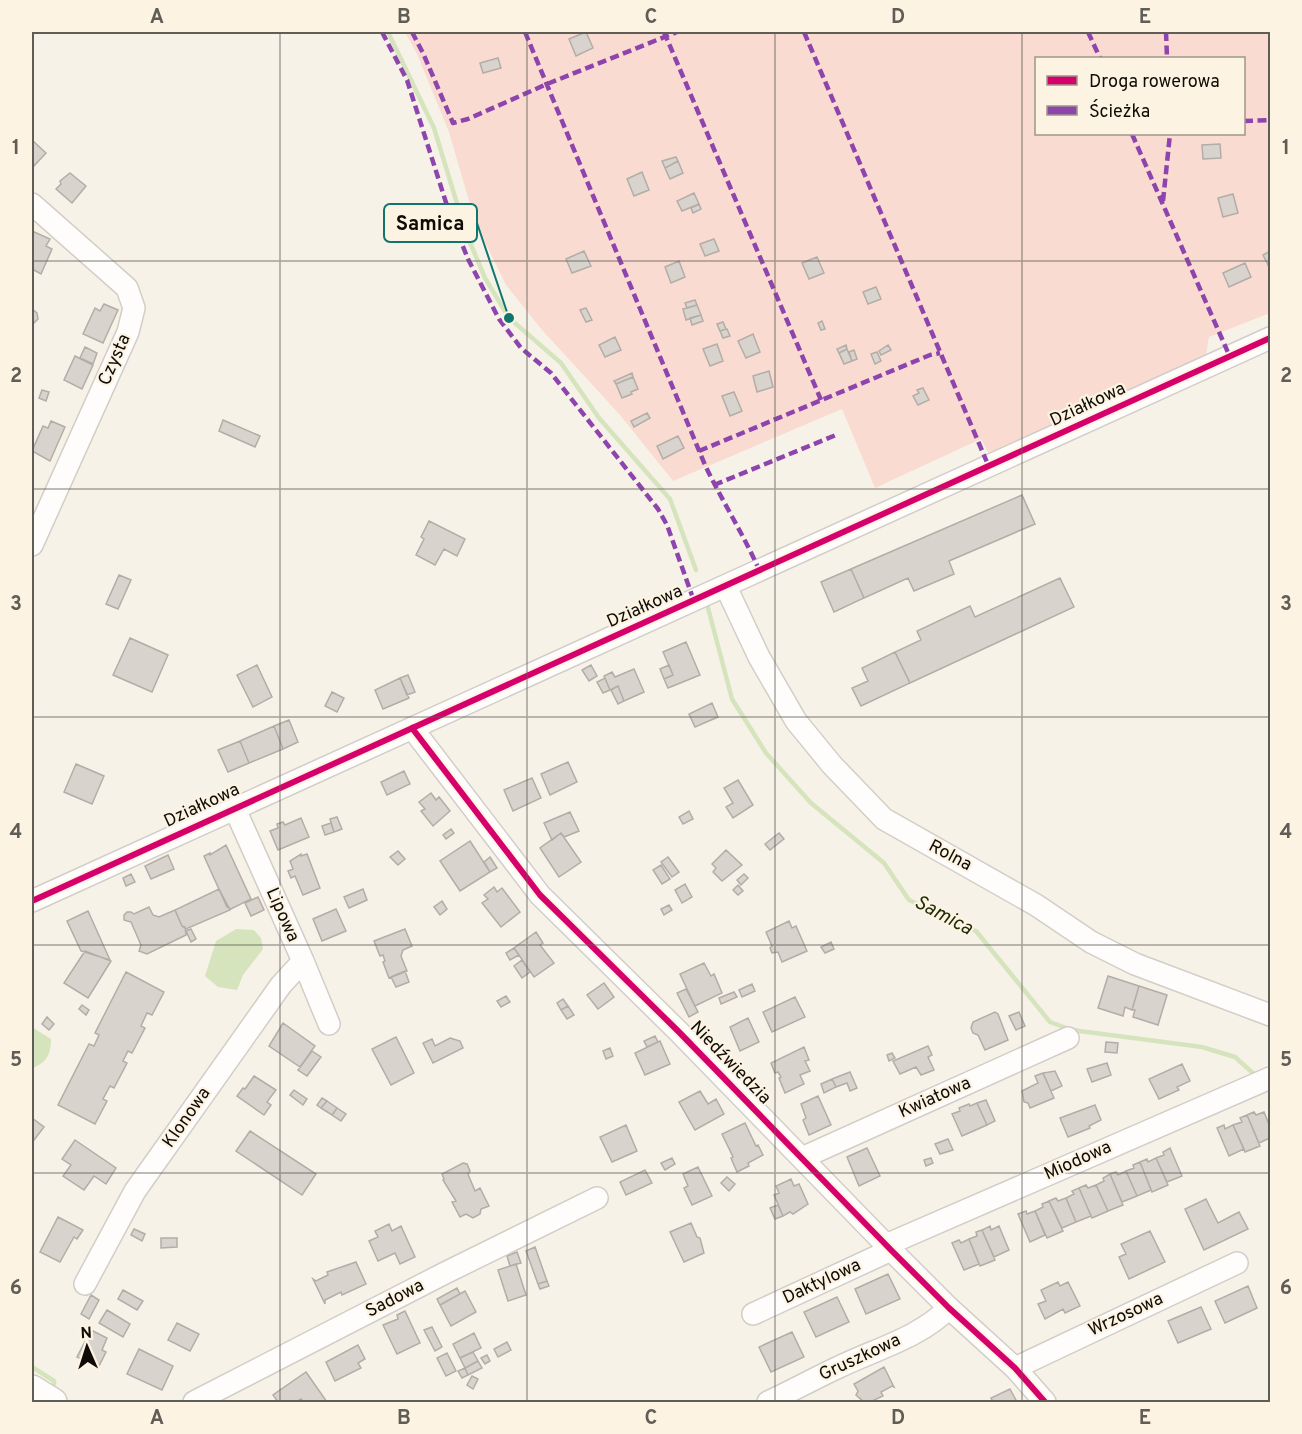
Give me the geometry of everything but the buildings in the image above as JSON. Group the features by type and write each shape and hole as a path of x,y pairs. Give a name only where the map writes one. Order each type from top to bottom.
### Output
{"main road":[{"path":"32,1389 53,1402"}],"street":[{"name":"Czysta","path":"32,204 127,288 134,308 128,332 32,545"},
{"name":"Działkowa","path":"32,901 234,807 726,587 1270,338"},
{"name":"Rolna","path":"726,587 759,657 796,721 832,765 884,819 1036,905 1091,942 1135,964 1270,1015"},
{"name":"Niedźwiedzia","path":"412,728 540,895 802,1158 888,1248 1015,1368 1046,1402"},
{"name":"Lipowa","path":"234,807 329,1024"},
{"name":"Klonowa","path":"85,1284 135,1191 281,985 303,961"},
{"name":"Kwiatowa","path":"802,1158 1068,1038"},
{"name":"Miodowa","path":"888,1248 1270,1078"},
{"name":"Sadowa","path":"194,1402 597,1198"},
{"name":"Daktylowa","path":"753,1314 888,1248"},
{"name":"Wrzosowa","path":"1015,1368 1237,1263"},
{"name":"Gruszkowa","path":"768,1402 837,1367 912,1335 938,1319 949,1308"}],"shaded area":[{"path":"405,32 1270,32 1270,313 1209,337 1205,361 991,458 981,439 875,488 842,409 673,481 620,415 542,330 506,285 485,242 469,201 449,132 417,54"},
{"path":"236,929 254,930 261,938 263,949 243,975 237,990 218,987 205,976 216,941"},
{"path":"32,1027 51,1039 47,1057 33,1068"}],"waterway":[{"name":"Samica","path":"388,32 434,128 466,233 485,278 509,318 561,363 599,418 670,499 696,570"},
{"name":"Samica","path":"707,604 732,699 766,753 811,803 884,863 909,900 976,931 1050,1022 1072,1030 1202,1047 1235,1057 1254,1074"},
{"path":"32,1367 54,1381 54,1384"}],"marked path":[{"path":"382,32 407,80 449,212 468,259 499,319 521,348 551,373 658,509 667,525 694,601"},
{"path":"412,32 453,123 468,119 547,84 677,32"},
{"path":"525,32 705,465 760,572"},
{"path":"664,32 821,400"},
{"path":"804,32 989,467"},
{"path":"1088,32 1100,57"},
{"path":"1166,32 1167,57"},
{"path":"1245,121 1270,120"},
{"path":"1132,135 1230,357"},
{"path":"1163,201 1170,135"},
{"path":"699,451 930,355 940,353"},
{"path":"714,485 836,435"}],"cycle path":[{"path":"32,901 1270,338"},
{"path":"412,728 540,895 679,1032 949,1308 1015,1368 1045,1402"}],"place":[{"name":"Samica","path":"509,318"}]}
